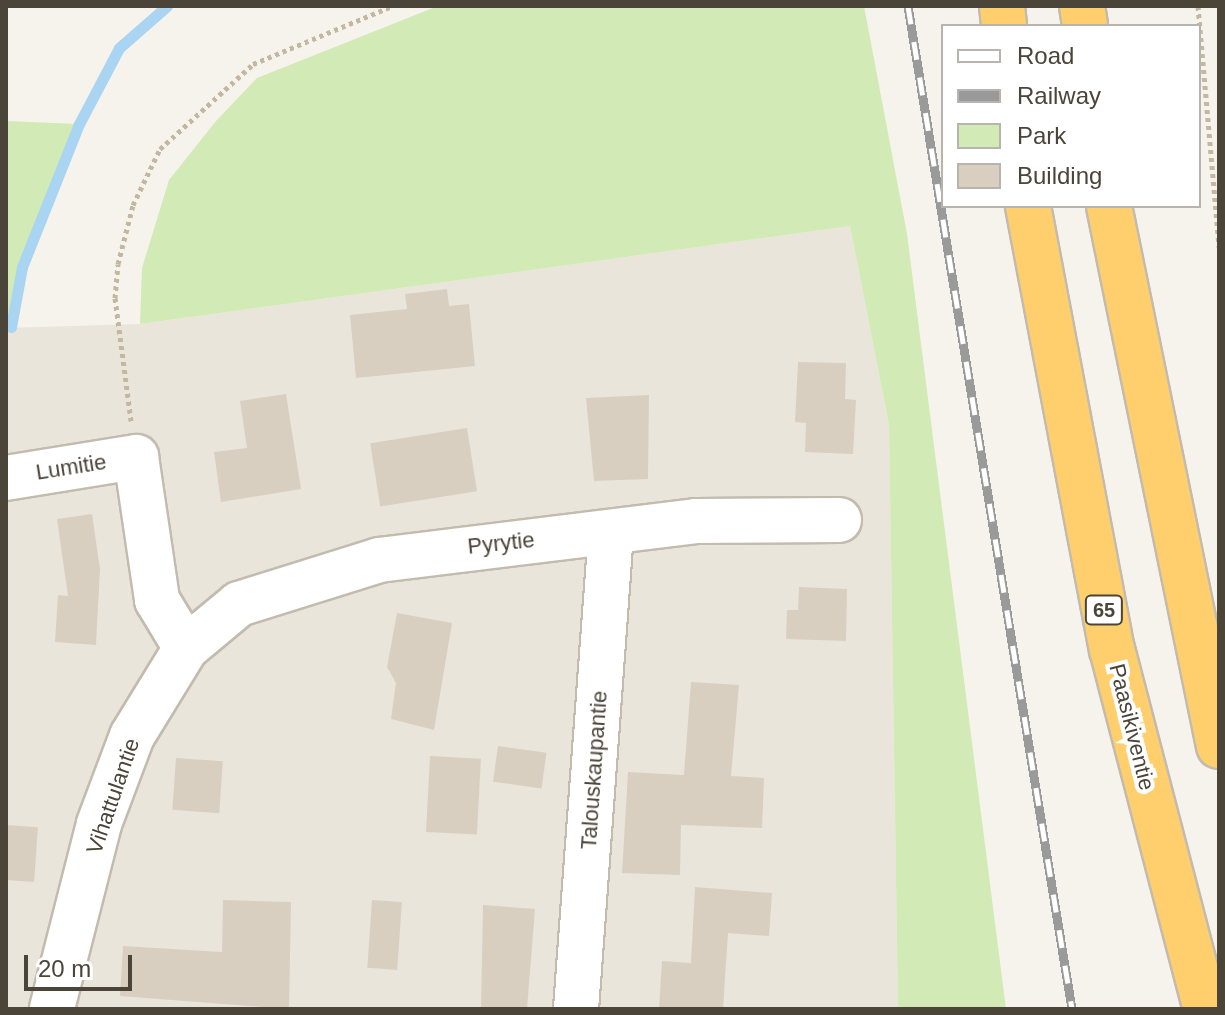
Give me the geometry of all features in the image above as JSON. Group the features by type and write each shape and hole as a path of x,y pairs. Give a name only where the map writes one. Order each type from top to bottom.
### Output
{"highway":[{"name":"Paasikiventie","path":"1028,208 1112,649 1206,1009"},
{"path":"1109,208 1219,746"}],"street":[{"name":"Lumitie","path":"6,478 136,457"},
{"path":"136,457 157,600 186,648"},
{"name":"Pyrytie","path":"186,648 239,604 379,560 696,521 839,520"},
{"name":"Talouskaupantie","path":"576,1009 611,532"},
{"name":"Vihattulantie","path":"52,1009 99,824 132,736 186,648"}],"path":[{"path":"136,457 115,298 123,241 145,175 186,118 253,64 392,6"},
{"path":"1201,40 1219,247"}],"shaded area":[{"path":"850,226 889,425 898,1009 6,1009 6,328 140,324"}],"green space":[{"path":"438,6 864,6 907,234 1006,1009 898,1009 889,425 850,226 140,324 142,268 169,180 216,121 257,78"},
{"path":"6,121 79,124 6,328"}],"building":[{"path":"447,289 449,306 469,304 475,366 356,378 350,315 407,309 405,294"},
{"path":"798,362 846,363 845,399 856,400 853,454 805,452 806,423 795,422"},
{"path":"286,394 301,489 221,502 214,452 247,448 240,401"},
{"path":"649,395 648,479 594,481 586,398"},
{"path":"467,428 477,491 380,507 370,443"},
{"path":"92,514 100,569 96,645 55,642 58,595 68,596 57,519"},
{"path":"799,587 847,589 846,641 786,639 787,610 798,610"},
{"path":"397,613 452,623 434,730 391,719 396,683 387,667"},
{"path":"691,682 739,685 731,776 764,778 762,828 681,825 680,875 622,873 628,772 684,775"},
{"path":"498,746 547,753 542,788 493,782"},
{"path":"430,756 481,759 477,835 426,832"},
{"path":"176,758 223,761 219,813 172,810"},
{"path":"6,825 38,827 34,882 6,880"},
{"path":"695,887 772,893 769,936 728,933 723,1009 659,1009 662,961 691,963"},
{"path":"223,900 291,902 289,1009 120,996 123,946 222,952"},
{"path":"372,900 402,902 397,970 367,968"},
{"path":"483,905 535,909 527,1009 481,1009"}],"waterway":[{"path":"11,327 22,267 79,124 119,48 167,6"}],"railway":[{"path":"908,6 941,208"},
{"path":"941,208 1072,1009"}]}
